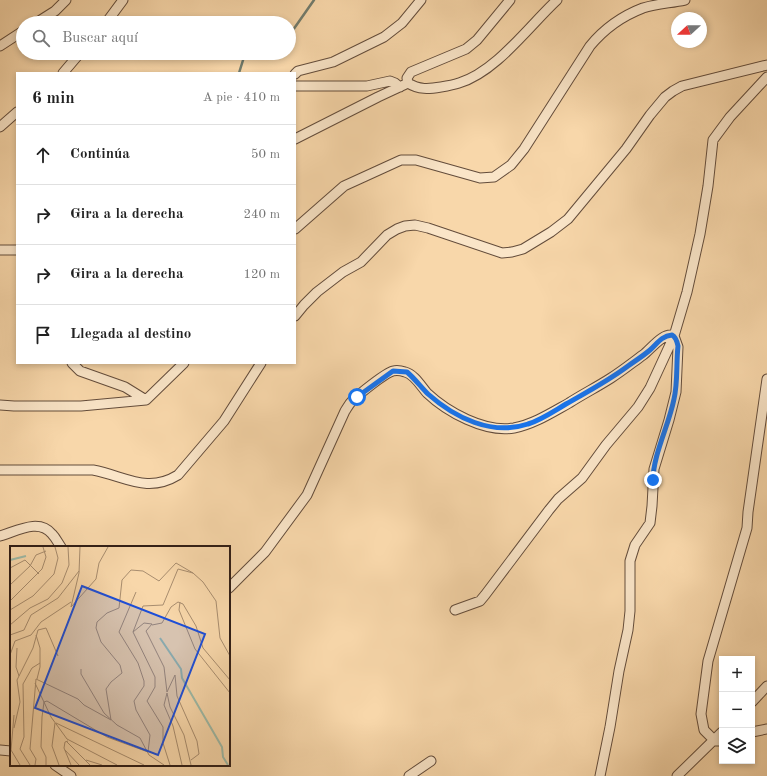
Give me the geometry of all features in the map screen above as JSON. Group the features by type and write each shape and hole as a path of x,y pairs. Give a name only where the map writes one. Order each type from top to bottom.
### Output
{"street":[{"path":"47,16 55,11 66,0"},
{"path":"111,16 123,0"},
{"path":"296,73 298,71 333,62 384,37 402,23 421,0"},
{"path":"296,138 404,85 411,72 466,49 477,40 510,0"},
{"path":"296,86 367,86 390,82 415,88 428,89 460,83 477,74 503,56 539,16 557,0"},
{"path":"296,228 344,186 401,160 416,160 480,178 494,177 510,165 524,149 590,46 601,33 625,16 643,8 685,0"},
{"path":"0,46 16,36"},
{"path":"64,72 74,60"},
{"path":"296,315 317,292 343,272 361,262 387,235 405,226 415,225 428,228 502,253 523,249 536,242 568,219 626,149 650,114 666,96 682,86 767,66"},
{"path":"455,610 480,601 558,499 582,478 606,445 638,407 650,388 674,336 687,292 700,234 708,186 713,140 730,117 767,77"},
{"path":"0,127 16,113"},
{"path":"0,250 16,250"},
{"path":"230,587 266,552 306,494 344,411 350,403 393,371 407,372 428,394 463,418 486,426 513,428 529,424 543,418 611,378 650,350 661,338 667,335 674,336 678,346 676,392 654,469 650,523 635,545 630,561 629,624 600,776"},
{"path":"73,364 80,371 125,387 146,400"},
{"path":"0,405 81,406 146,400 183,364"},
{"path":"0,470 93,470 133,481 151,484 158,484 172,479 178,475 224,420 260,364"},
{"path":"677,776 718,740 704,730 701,714 708,661 747,528 767,379"},
{"path":"0,536 36,526 42,527 52,534 60,546"},
{"path":"755,699 767,686"},
{"path":"755,731 767,729"},
{"path":"0,750 10,751"},
{"path":"410,776 431,761"},
{"path":"56,766 71,776"}],"waterway":[{"path":"296,26 314,0"},
{"path":"239,72 243,60"}],"route":[{"path":"357,397 393,371 407,372 428,394 463,418 486,426 513,428 529,424 543,418 611,378 650,350 661,338 667,335 672,335 677,341 678,346 676,392 669,420 655,463 653,480"}]}
